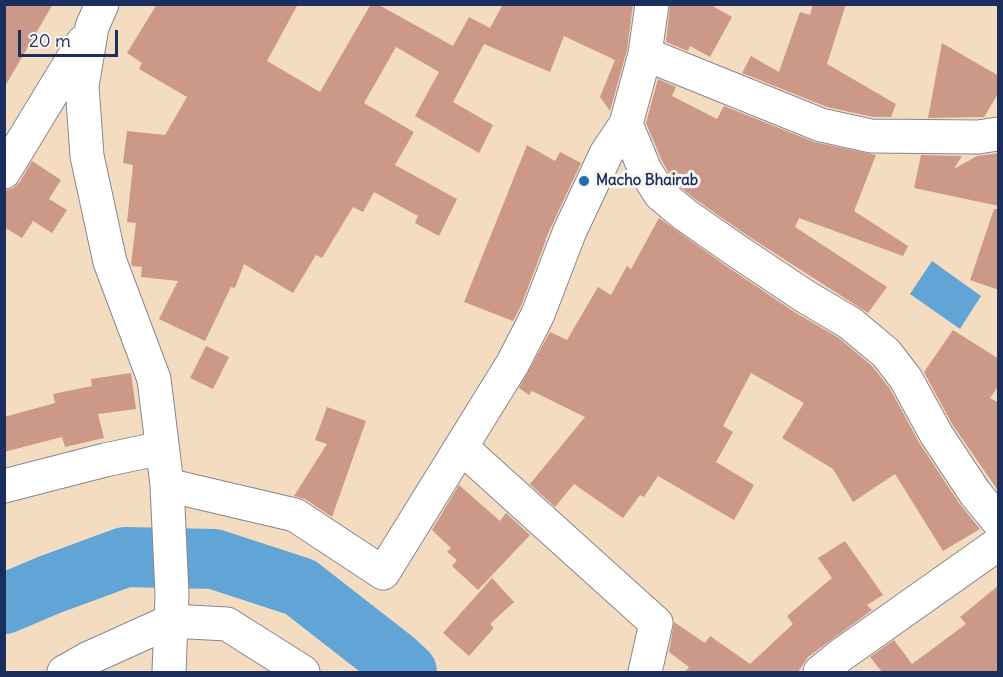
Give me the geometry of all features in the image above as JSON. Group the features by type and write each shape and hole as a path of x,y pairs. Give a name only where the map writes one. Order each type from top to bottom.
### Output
{"street":[{"path":"167,485 295,515 383,573 513,363 538,314 569,233 606,154 626,124 645,54 652,4"},
{"path":"4,172 97,16"},
{"path":"97,16 82,86 87,156 110,262 154,379 167,485 171,607 169,672"},
{"path":"645,54 821,125 871,136 978,137 999,134"},
{"path":"626,124 645,170 660,194 806,297 850,323 885,353 906,378 936,434 975,493 999,521"},
{"path":"461,447 656,623 645,672"},
{"path":"4,486 162,448"},
{"path":"820,672 999,544"},
{"path":"64,672 171,607 227,624 303,672"}],"water":[{"path":"932,261 981,296 960,329 910,294"}],"building":[{"path":"4,4 53,4 4,88"},
{"path":"157,4 298,4 267,61 320,92 371,4 377,4 453,46 469,17 490,28 503,4 633,4 627,50 610,111 600,97 615,60 564,36 550,72 484,44 453,102 493,125 479,153 415,116 439,72 396,47 364,103 414,132 395,165 457,199 439,236 415,223 418,216 374,192 363,212 353,207 322,258 316,255 293,293 244,264 235,288 231,287 205,341 159,319 178,281 141,277 142,267 131,264 136,223 127,222 133,165 123,163 127,131 165,135 187,97 139,69 142,63 127,53"},
{"path":"670,4 709,4 732,17 710,57 690,46 688,51 666,42"},
{"path":"813,4 846,4 827,64 896,104 891,117 873,117 827,107 742,73 751,56 779,72 800,12 810,15"},
{"path":"942,43 999,76 999,92 984,117 928,118"},
{"path":"658,79 676,87 672,96 717,119 724,106 814,142 876,155 854,211 908,246 903,256 799,218 795,227 887,287 868,313 748,236 674,182 662,161 646,123"},
{"path":"527,145 555,161 560,152 581,163 545,240 521,306 513,321 464,302"},
{"path":"999,153 999,206 914,188 921,155 962,156 954,169 977,156"},
{"path":"32,161 61,180 49,199 67,210 52,233 33,221 22,238 4,227 4,191 20,182"},
{"path":"994,209 999,209 999,290 970,280"},
{"path":"659,218 796,313 839,338 872,366 890,389 920,444 959,503 980,529 943,551 895,474 853,502 833,469 782,438 804,403 751,373 723,426 733,432 716,462 754,485 734,520 658,476 644,497 640,495 623,518 574,484 555,507 530,484 585,417 532,391 529,395 519,388 550,332 567,340 598,287 611,295 627,266 631,269"},
{"path":"953,330 999,359 999,385 990,398 999,403 999,492 952,424 924,372"},
{"path":"206,346 229,357 213,389 190,378"},
{"path":"131,373 136,409 98,414 104,438 65,447 62,437 4,452 4,417 55,403 53,394 92,386 91,379"},
{"path":"327,407 366,421 332,517 305,499 294,496 327,444 315,440"},
{"path":"459,485 500,521 506,513 530,535 478,590 452,566 457,560 447,552 451,548 432,530"},
{"path":"845,541 883,595 867,605 872,610 808,657 798,672 685,672 689,667 669,652 674,622 705,643 710,636 750,664 793,624 787,616 832,578 818,558"},
{"path":"492,578 514,602 490,624 494,628 469,656 443,633"},
{"path":"999,585 999,672 882,672 870,657 894,640 912,664 966,624 960,617"}],"waterway":[{"path":"4,604 125,557 214,559 300,587 407,672"}],"place":[{"name":"Macho Bhairab","path":"584,181"}]}
